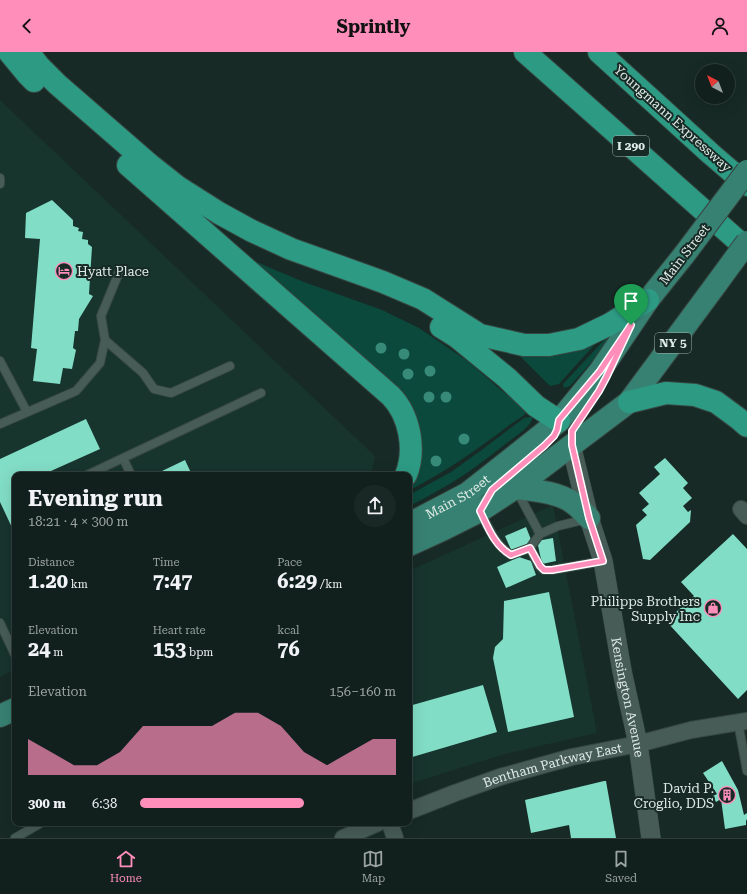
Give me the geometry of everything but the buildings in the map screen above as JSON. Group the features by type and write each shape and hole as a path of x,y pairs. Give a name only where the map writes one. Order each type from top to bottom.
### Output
{"highway":[{"path":"9,52 50,98 394,399 404,414 408,429 411,449 407,472"},
{"path":"28,52 39,66 57,84 149,164 178,187 219,213 252,231 292,249 383,282 422,299 480,335 546,397 559,420"},
{"name":"I 290","path":"525,52 745,246"},
{"name":"Youngmann Expressway","path":"598,52 747,185"},
{"path":"154,188 204,221 265,254 409,307 457,337 507,378 536,406 559,420"},
{"path":"480,335 524,345 549,345 578,339 610,324 648,300"},
{"path":"629,402 666,393 695,395 716,402 740,419 747,426"}],"main road":[{"name":"Main Street","path":"412,522 468,493 559,420 600,371 648,300 747,171"},
{"name":"Main Street","path":"412,544 444,530 480,511 515,488 629,402 745,246"},
{"path":"572,445 572,431 599,391 631,325"},
{"name":"Kensington Avenue","path":"559,420 572,445"},
{"path":"480,511 492,490 554,436 559,420"},
{"path":"515,488 542,491 560,496 572,502 589,518"},
{"path":"0,716 12,710"}],"street":[{"name":"Kensington Avenue","path":"572,445 589,518 603,561 622,671 638,744 651,838"},
{"name":"Bentham Parkway East","path":"412,810 500,777 572,757 638,744 691,730 743,721"},
{"path":"344,838 371,826"},
{"path":"391,826 395,838"}],"lane":[{"path":"0,178 0,184"},
{"path":"0,424 76,392 100,363 105,340 100,316 120,270"},
{"path":"105,340 143,373 154,389 171,393 230,366"},
{"path":"0,361 27,412"},
{"path":"93,472 261,393"},
{"path":"123,458 130,472"},
{"path":"515,488 540,534"},
{"path":"480,511 496,542 505,552 511,555 530,548 540,534 558,526 589,518"},
{"path":"530,548 540,566 544,570 552,570 603,561"},
{"path":"0,623 12,649"},
{"path":"743,721 747,772"},
{"path":"15,838 36,826"}],"shaded area":[{"path":"0,100 375,456 372,472 12,472 12,671 0,677"},
{"path":"553,505 597,733 505,754 412,783 412,570"}],"green space":[{"path":"243,256 304,282 382,310 419,328 469,362 502,391 528,408 522,416 485,444 436,476 412,489 412,472 409,472 409,412"},
{"path":"614,326 608,344 570,386 564,388 563,384 607,337"},
{"path":"605,333 559,384 550,386 518,354"},
{"path":"533,417 530,424 524,430 449,485 412,504 412,493 451,472 524,418"}],"place":[{"name":"Hyatt Place","path":"64,271"},
{"name":"Philipps Brothers Supply Inc","path":"713,608"},
{"name":"David P. Croglio, DDS","path":"727,795"}],"route":[{"path":"631,325 599,391 574,426 571,437 589,518 603,561 552,570 544,570 534,558 530,548 511,555 505,552 496,542 480,511 492,490 554,436 559,420 600,371 631,325"}]}
